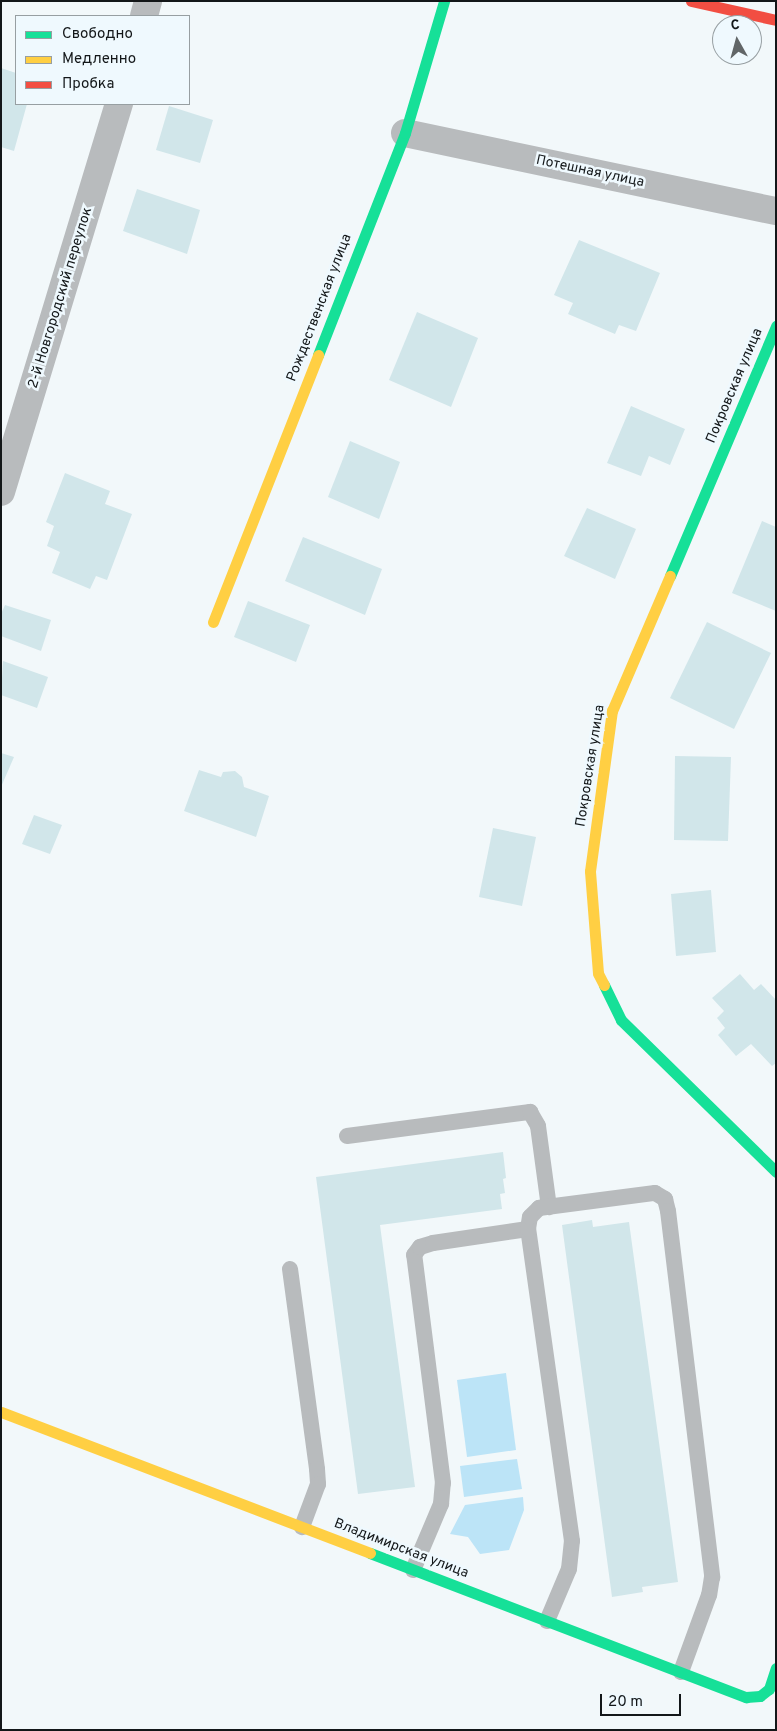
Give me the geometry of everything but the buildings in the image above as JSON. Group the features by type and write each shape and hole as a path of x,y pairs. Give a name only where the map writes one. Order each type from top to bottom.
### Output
{"street":[{"path":"144,15 148,1"},
{"name":"Рождественская улица","path":"213,622 405,133 444,1"},
{"path":"691,1 735,6 776,20"},
{"name":"2-й Новгородский переулок","path":"1,492 119,105"},
{"name":"Потешная улица","path":"405,133 776,211"},
{"name":"Покровская улица","path":"776,326 612,711 590,871 598,973 621,1020 776,1172"},
{"name":"Владимирская улица","path":"1,1412 746,1697 760,1696 768,1688 776,1668"}],"lane":[{"path":"347,1136 530,1112 538,1126 549,1207"},
{"path":"546,1621 568,1569 572,1541 528,1229 530,1217 539,1208 655,1193 664,1199 668,1211 712,1577 709,1595 681,1672"},
{"path":"413,1570 440,1504 443,1483 414,1255 420,1247 433,1243 528,1229"},
{"path":"290,1269 318,1484 302,1527"}],"shaded area":[{"path":"506,1373 516,1450 467,1457 457,1380"},
{"path":"517,1459 522,1489 464,1497 460,1466"},
{"path":"523,1497 524,1510 509,1550 480,1554 468,1537 450,1534 465,1505"}],"traffic: fast":[{"path":"318,355 405,133 444,1"},
{"path":"670,576 776,326"},
{"path":"604,985 621,1020 776,1172"},
{"path":"370,1553 746,1697 760,1696 769,1689 776,1668"}],"traffic: slow":[{"path":"213,622 318,355"},
{"path":"604,985 598,973 590,871 612,711 670,576"},
{"path":"1,1412 370,1553"}],"traffic: jam":[{"path":"691,1 776,20"}]}
